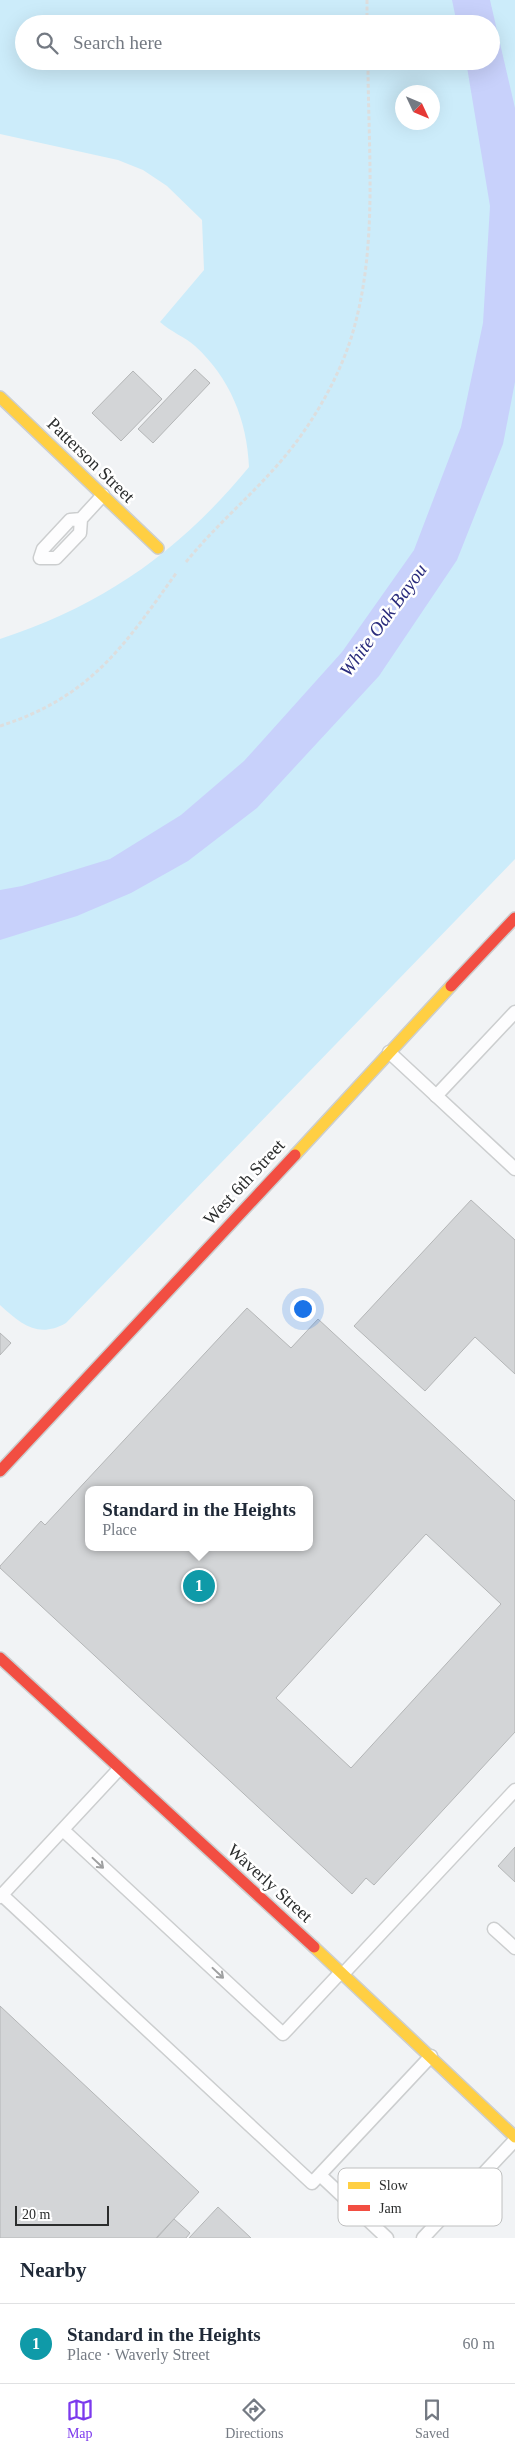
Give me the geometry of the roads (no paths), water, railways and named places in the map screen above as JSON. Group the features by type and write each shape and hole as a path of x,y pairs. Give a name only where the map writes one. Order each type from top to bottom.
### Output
{"street":[{"name":"Patterson Street","path":"0,397 158,548"},
{"name":"West 6th Street","path":"0,1471 515,918"},
{"name":"Waverly Street","path":"0,1658 342,1973 515,2138"}],"lane":[{"path":"81,519 103,495"},
{"path":"436,1096 515,1012"},
{"path":"389,1052 515,1169"},
{"path":"119,1769 1,1896 312,2183 431,2056"},
{"path":"63,1830 283,2034 515,1790"},
{"path":"494,1930 515,1948"},
{"path":"487,2168 515,2138"},
{"path":"320,2175 338,2192"},
{"path":"374,2226 387,2238"},
{"path":"423,2238 434,2226"}],"water":[{"path":"452,0 490,0 493,15 455,15"},
{"name":"White Oak Bayou","path":"500,43 515,108 515,382 503,444 457,560 379,676 257,808 188,861 131,893 77,916 0,940 0,890 22,886 110,859 181,815 244,761 342,652 414,550 461,427 483,323 490,206 467,70 500,70"}],"place":[{"name":"Standard in the Heights","path":"199,1586"}]}
